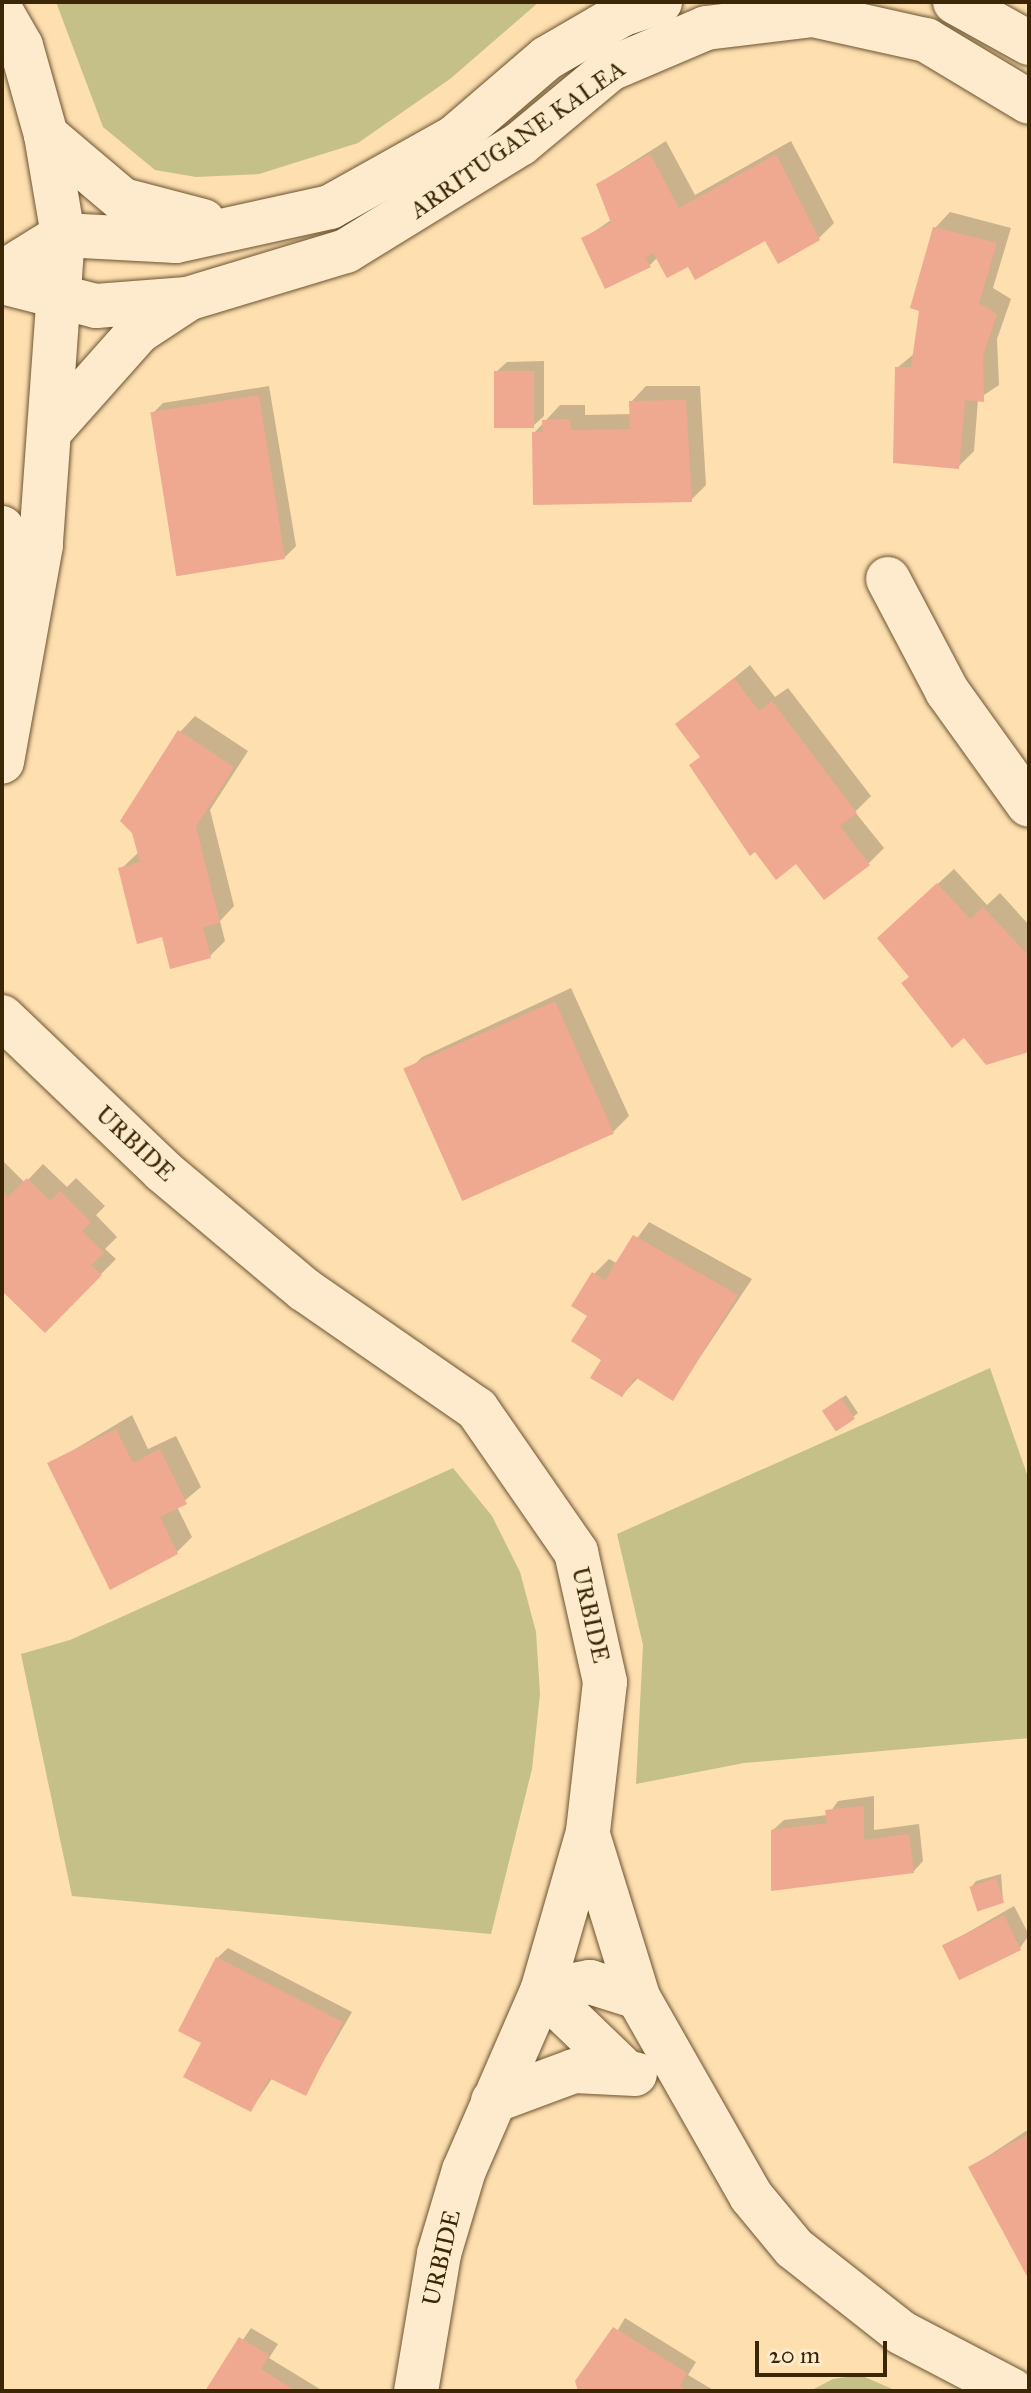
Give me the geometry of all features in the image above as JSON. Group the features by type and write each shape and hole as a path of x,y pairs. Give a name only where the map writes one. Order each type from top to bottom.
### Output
{"street":[{"name":"ARRITUGANE KALEA","path":"63,235 176,241 330,207 455,137 547,58 623,14 660,2"},
{"path":"955,2 1029,43"},
{"path":"2,13 21,46 46,135 63,235 41,545 19,641 2,762"},
{"name":"ARRITUGANE KALEA","path":"187,299 346,251 520,144 610,69 706,28 813,15 926,40 1029,102"},
{"path":"46,135 123,200 237,227"},
{"path":"2,273 63,235"},
{"path":"2,282 57,301 187,299"},
{"path":"51,430 138,332 187,299"},
{"path":"2,528 4,594 19,641"},
{"path":"888,579 947,691 1029,805"},
{"name":"URBIDE","path":"2,1017 163,1171 305,1290 477,1409 533,1482 576,1552 605,1682 588,1832 542,1991 493,2101 439,2254 416,2391"},
{"path":"588,1832 613,1934 638,1997 751,2196 794,2248 902,2333 1013,2391"},
{"path":"542,1991 590,1982 638,1997"},
{"path":"542,1991 625,2071"},
{"path":"493,2101 574,2071 625,2071 690,2093"}],"shaded area":[{"path":"56,2 539,2 450,79 358,143 259,174 196,177 155,170 103,127"},
{"path":"990,1368 1029,1480 1029,1738 744,1763 636,1784 643,1645 617,1534"},
{"path":"453,1468 492,1516 520,1572 536,1632 540,1694 532,1769 491,1934 72,1896 21,1654 70,1640"},
{"path":"860,2375 897,2391 810,2391 833,2379"}],"building":[{"path":"650,154 679,208 776,154 820,240 778,264 765,241 695,280 688,267 667,278 653,253 645,258 651,267 605,289 581,238 611,223 596,184"},
{"path":"933,227 997,243 979,303 997,314 983,356 984,402 965,400 959,469 893,463 895,367 911,367 919,311 910,308"},
{"path":"494,371 534,371 534,428 494,428"},
{"path":"259,395 285,559 176,576 150,412"},
{"path":"686,400 692,502 533,505 532,432 543,432 542,420 570,419 571,430 630,429 629,401"},
{"path":"734,678 759,711 772,701 857,813 840,826 870,865 824,900 796,864 776,880 755,852 750,856 689,765 700,757 675,724"},
{"path":"178,730 234,767 196,827 220,923 203,927 211,958 170,969 162,937 137,944 118,868 140,862 132,833 120,821"},
{"path":"937,883 970,919 983,907 1029,956 1029,1052 986,1065 964,1038 952,1048 901,983 909,977 877,938"},
{"path":"555,1001 614,1133 462,1201 403,1069"},
{"path":"27,1178 50,1201 60,1191 91,1222 82,1231 104,1253 91,1265 102,1275 45,1333 2,1291 2,1190 8,1197"},
{"path":"633,1235 738,1295 673,1401 635,1377 622,1397 590,1378 601,1360 571,1341 587,1316 571,1306 592,1272 605,1280"},
{"path":"841,1398 855,1419 836,1432 822,1411"},
{"path":"116,1429 133,1463 160,1449 187,1504 160,1517 178,1554 110,1590 47,1463"},
{"path":"864,1806 864,1840 909,1834 914,1873 771,1891 771,1830 827,1823 825,1810"},
{"path":"996,1878 1004,1903 977,1911 969,1887"},
{"path":"1004,1915 1021,1950 959,1980 942,1945"},
{"path":"216,1957 343,2022 306,2096 269,2078 251,2112 183,2077 201,2043 178,2031"},
{"path":"1029,2134 1029,2280 968,2167"},
{"path":"613,2327 687,2373 680,2386 688,2391 578,2391 575,2381"},
{"path":"239,2337 269,2355 261,2369 296,2391 205,2391"}]}
